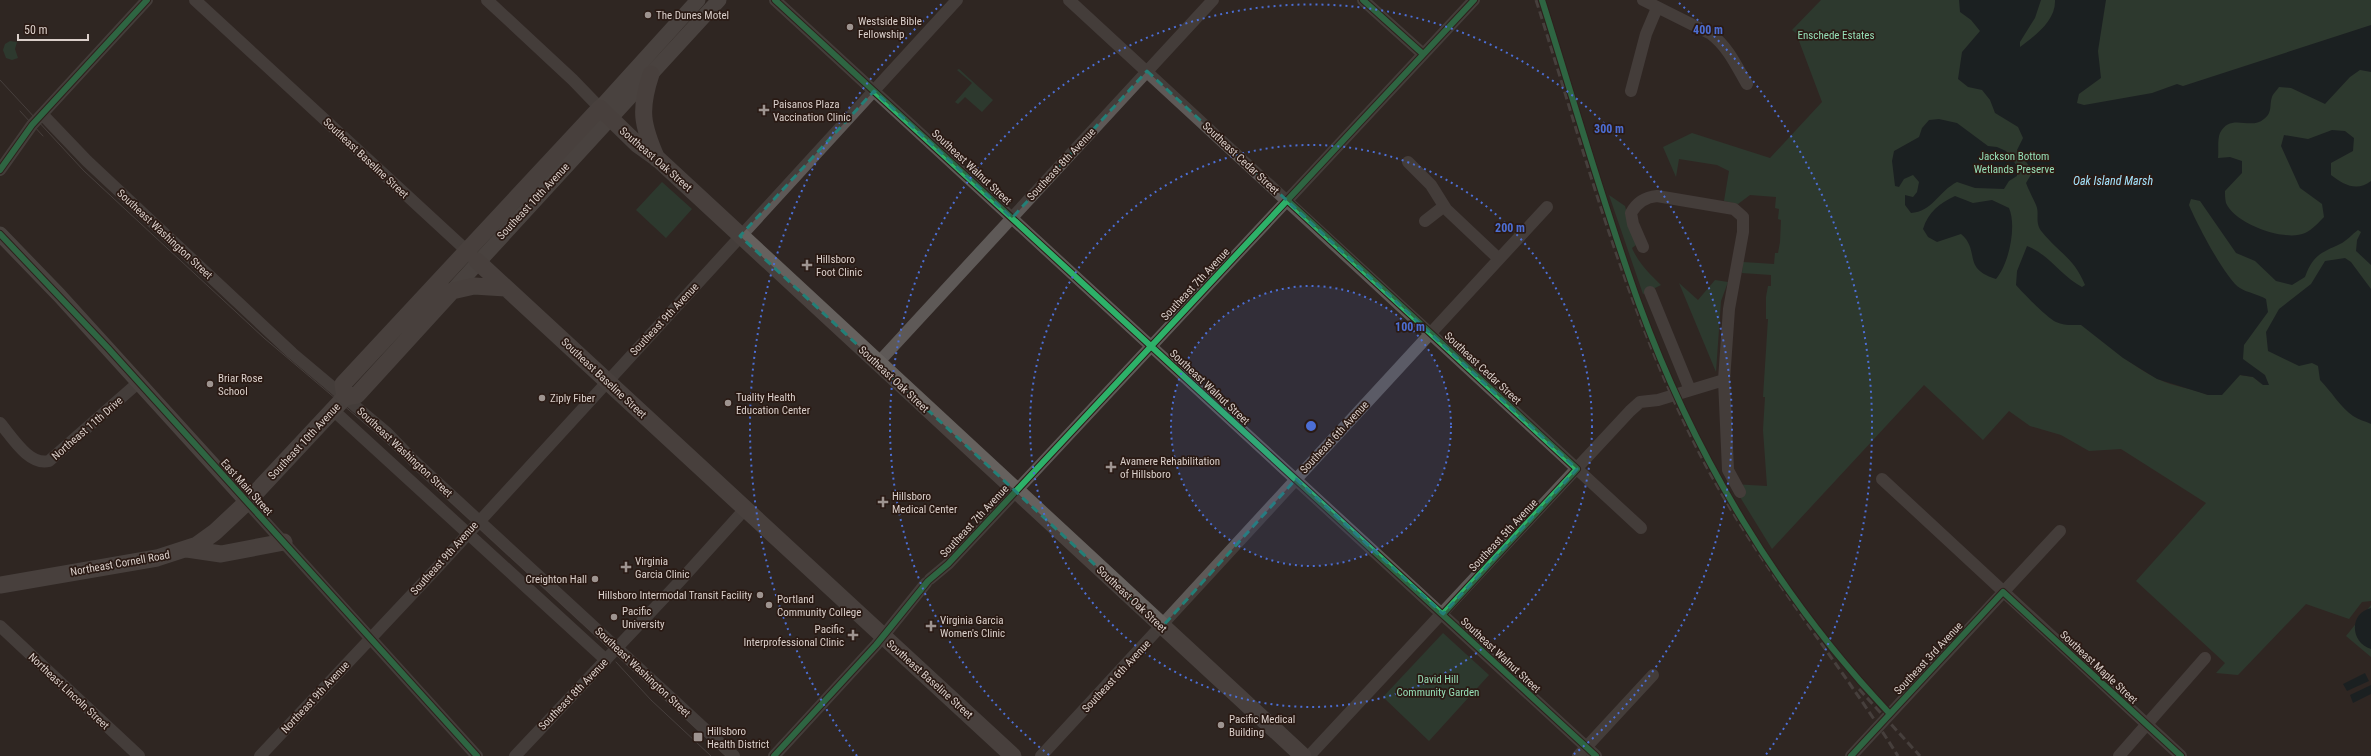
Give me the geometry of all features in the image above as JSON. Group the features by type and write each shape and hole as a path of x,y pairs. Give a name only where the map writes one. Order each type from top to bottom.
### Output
{"highway":[{"path":"651,74 644,97 643,122 658,159"},
{"name":"Southeast 10th Avenue","path":"345,397 343,384 472,256 605,113"},
{"name":"Southeast Oak Street","path":"605,113 637,144 658,159 877,364 1303,756"},
{"name":"Southeast Baseline Street","path":"472,256 1013,756"},
{"path":"452,291 486,285 506,288"},
{"name":"Southeast 10th Avenue","path":"247,502 345,397 357,395 452,291"},
{"name":"Northeast Cornell Road","path":"0,585 157,558 188,549 215,532 247,502"},
{"path":"188,549 221,554 284,542"}],"main road":[{"name":"Southeast 10th Avenue","path":"605,113 698,0"},
{"name":"Southeast 10th Avenue","path":"605,113 651,74 719,0"},
{"name":"East Main Street","path":"0,234 139,382 247,502"},
{"name":"Southeast 10th Avenue","path":"452,291 472,256"}],"street":[{"path":"0,170 42,114 147,0"},
{"name":"Southeast Baseline Street","path":"195,0 472,256"},
{"name":"Southeast Oak Street","path":"487,0 573,80 605,113"},
{"name":"Southeast Walnut Street","path":"775,0 1596,756"},
{"name":"Southeast 9th Avenue","path":"370,638 957,0"},
{"name":"Southeast Cedar Street","path":"1069,0 1641,528"},
{"name":"Southeast 8th Avenue","path":"877,364 1213,0"},
{"path":"1363,0 1423,54"},
{"name":"Southeast 7th Avenue","path":"774,756 883,636 928,581 948,564 1474,0"},
{"path":"1643,0 1711,34 1720,41 1727,49 1747,84"},
{"path":"1630,90 1646,34 1657,8"},
{"name":"Southeast Washington Street","path":"42,114 87,162 292,353 386,432 478,520 734,756"},
{"path":"1408,162 1431,184 1443,207 1499,258"},
{"path":"1643,247 1633,224 1631,214 1642,199 1649,196 1657,196 1734,209 1743,217 1742,232 1729,309 1724,380 1728,470 1740,492"},
{"path":"1426,221 1443,207"},
{"name":"Southeast 6th Avenue","path":"1041,756 1162,627 1296,479 1547,207"},
{"path":"1650,292 1690,390"},
{"name":"Southeast 5th Avenue","path":"1309,756 1640,402 1658,400 1724,380"},
{"name":"Northeast 11th Drive","path":"0,423 32,459 41,463 49,461 139,382"},
{"name":"Southeast Washington Street","path":"333,410 606,660"},
{"name":"Southeast Maple Street","path":"1882,479 2181,756"},
{"name":"East Main Street","path":"247,502 477,756"},
{"name":"Southeast 8th Avenue","path":"514,756 606,660 745,509"},
{"name":"Southeast 3rd Avenue","path":"1851,756 2060,532"},
{"name":"Northeast Lincoln Street","path":"0,626 139,756"},
{"name":"Northeast 9th Avenue","path":"260,756 370,638"},
{"path":"2119,756 2205,658"},
{"path":"1578,756 1653,675"}],"highlighted area":[{"path":"1147,71 1577,469 1443,614 1296,479 1162,627 740,236 874,91 1012,218"}],"green space":[{"name":"Jackson Bottom Wetlands Preserve","path":"1821,0 2371,0 2371,601 2362,602 2349,619 2306,604 2238,675 2216,673 2225,663 2136,581 2206,503 2121,449 2089,451 2061,435 2030,426 2009,411 1983,440 1924,385 1772,549 1732,484 1767,486 1763,430 1765,397 1763,397 1768,319 1766,319 1766,297 1768,286 1771,286 1771,275 1742,273 1743,262 1774,264 1775,253 1778,253 1780,242 1781,220 1778,219 1779,209 1775,208 1776,197 1750,195 1738,204 1724,201 1729,171 1717,165 1679,159 1676,177 1663,147 1692,133 1770,158 1822,102 1796,33 1792,30","holes":["2138,268 2263,385 2253,377 2240,375 2208,395 2170,384 2148,374 2139,368 2085,327"]},
{"path":"10,41 17,42 15,49 18,58 12,60 6,58 3,50 5,44"},
{"path":"959,69 993,100 982,112 965,97 958,104 955,102 972,83 957,70"},
{"path":"662,182 692,209 666,238 636,210"},
{"path":"1609,195 1625,206 1636,245 1632,248 1641,264 1661,285 1643,294"},
{"path":"1715,280 1728,282 1721,301 1716,372 1679,283 1698,300"},
{"path":"2371,605 2371,657 2346,636"},
{"name":"David Hill Community Garden","path":"1443,633 1489,675 1429,741 1383,697"}],"water":[{"name":"Oak Island Marsh","path":"1959,0 2041,0 2035,18 2020,42 2020,47 2044,27 2052,14 2055,0 2106,0 2098,51 2101,78 2079,94 2077,103 2084,105 2152,93 2177,84 2183,86 2371,25 2371,72 2360,70 2350,77 2325,104 2291,88 2279,87 2271,100 2269,114 2264,119 2259,122 2235,123 2224,127 2219,136 2218,158 2230,157 2242,161 2242,173 2225,191 2226,203 2231,211 2239,218 2261,229 2285,235 2296,235 2305,233 2324,217 2322,204 2300,188 2281,146 2284,135 2308,139 2332,130 2345,131 2354,138 2353,151 2331,163 2331,175 2341,182 2356,187 2371,181 2371,265 2356,251 2357,240 2361,232 2358,230 2343,243 2318,256 2311,264 2305,277 2292,285 2276,281 2255,261 2236,253 2200,201 2191,199 2189,205 2212,250 2234,283 2243,290 2266,299 2268,312 2244,345 2243,359 2265,375 2269,385 2263,385 2253,377 2240,375 2222,395 2208,395 2157,379 2123,358 2081,325 2065,325 2052,320 2016,285 2017,271 2027,246 2042,254 2082,287 2085,285 2076,268 2048,239 2038,225 2037,208 2026,183 2033,171 2017,150 2023,138 2018,127 1995,113 1990,100 1982,90 1968,87 1958,79 1962,52 1980,31 1971,20 1960,12"},
{"path":"1939,119 1957,123 1988,146 1997,147 2006,151 2017,166 2017,176 2009,181 2004,189 1975,188 1957,182 1945,190 1925,209 1911,213 1905,205 1905,195 1913,197 1917,192 1919,182 1913,175 1904,179 1899,187 1895,186 1892,161 1894,151 1919,137 1922,128 1929,120"},
{"path":"1955,196 1973,203 1992,200 2009,208 2012,225 2010,245 2005,264 1996,279 1985,275 1979,270 1973,259 1967,240 1961,234 1937,242 1928,237 1923,229 1931,213 1944,202"},
{"path":"2345,258 2351,262 2371,289 2371,424 2355,417 2344,409 2320,380 2318,366 2312,363 2299,366 2268,351 2266,332 2279,309 2311,284 2325,261"},
{"path":"2371,608 2371,649 2364,646 2359,641 2355,628 2359,616 2364,611"},
{"path":"2365,673 2369,681 2347,691 2343,684"},
{"path":"2371,685 2371,694 2353,703 2350,695"}],"tram line":[{"path":"0,80 84,171 264,338 375,432 726,756"},
{"path":"20,111 43,136"},
{"path":"616,662 651,700 711,756"}],"railway":[{"path":"1536,0 1591,176 1630,293 1652,350 1677,407 1704,462 1749,538 1849,682 1898,756"},
{"path":"1859,689 1920,756"}],"cycle path":[{"path":"0,170 32,125 147,0"},
{"path":"775,0 1596,756"},
{"path":"1363,0 1423,54"},
{"path":"774,756 876,645 928,581 948,564 1474,0"},
{"path":"1542,0 1601,190 1639,304 1661,360 1686,415 1713,469 1776,573 1812,622 1850,669 1890,714"},
{"path":"1287,200 1577,469 1443,614"},
{"path":"0,234 108,348 477,756"},
{"path":"1851,756 2003,592 2181,756"}],"place":[{"name":"The Dunes Motel","path":"648,15"},
{"name":"Westside Bible Fellowship","path":"850,27"},
{"name":"Paisanos Plaza Vaccination Clinic","path":"764,110"},
{"name":"Hillsboro Foot Clinic","path":"807,265"},
{"name":"Briar Rose School","path":"210,384"},
{"name":"Ziply Fiber","path":"542,398"},
{"name":"Tuality Health Education Center","path":"728,403"},
{"name":"Avamere Rehabilitation of Hillsboro","path":"1111,467"},
{"name":"Hillsboro Medical Center","path":"883,502"},
{"name":"Virginia Garcia Clinic","path":"626,567"},
{"name":"Creighton Hall","path":"595,579"},
{"name":"Hillsboro Intermodal Transit Facility","path":"760,595"},
{"name":"Portland Community College","path":"769,605"},
{"name":"Pacific University","path":"614,617"},
{"name":"Virginia Garcia Women's Clinic","path":"931,626"},
{"name":"Pacific Interprofessional Clinic","path":"853,635"},
{"name":"Pacific Medical Building","path":"1221,725"},
{"name":"Hillsboro Health District","path":"698,737"}],"park label":[{"name":"Enschede Estates","path":"1836,35"}]}
